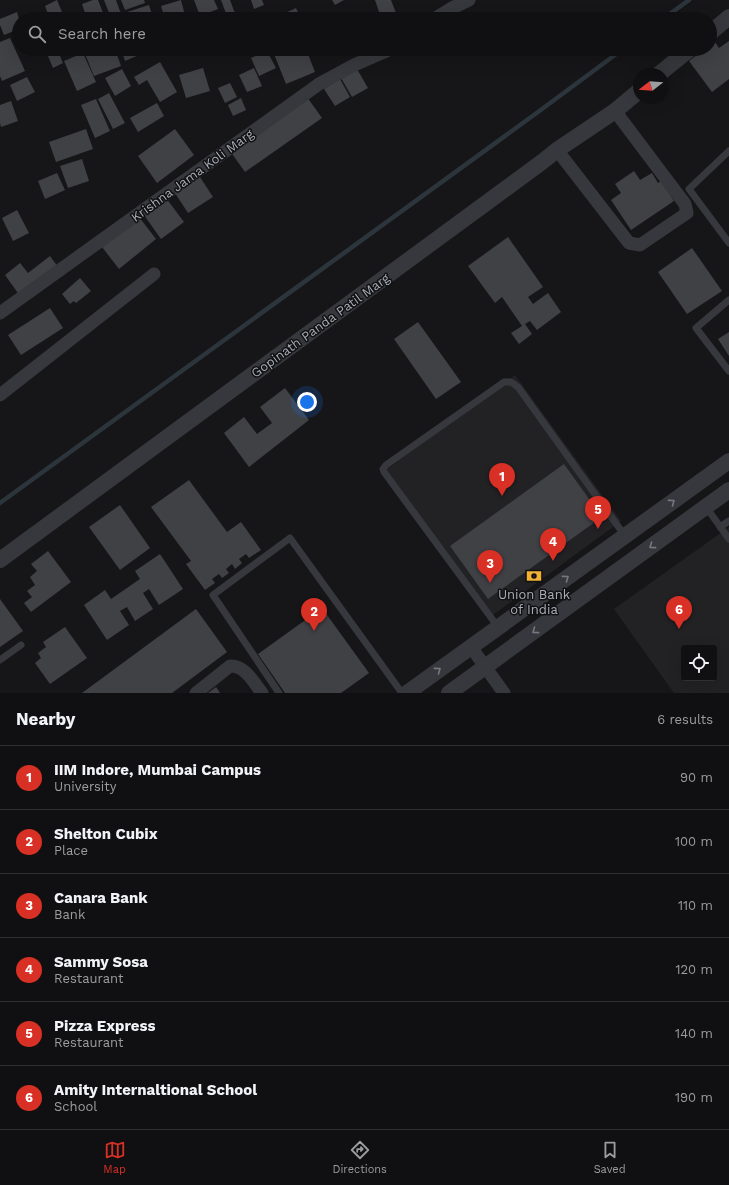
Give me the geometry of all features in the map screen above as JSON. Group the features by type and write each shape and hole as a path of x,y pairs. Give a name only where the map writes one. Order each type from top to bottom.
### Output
{"street":[{"path":"442,12 451,4 469,0"},
{"path":"717,27 729,17"},
{"name":"Krishna Jama Koli Marg","path":"0,314 319,84 376,56"},
{"path":"666,68 681,56"},
{"name":"Gopinath Panda Patil Marg","path":"0,560 557,150 633,96"},
{"path":"557,150 629,243 640,246 678,220 687,213 685,204 615,110"},
{"path":"0,395 154,274"},
{"path":"407,693 729,460"},
{"path":"449,693 729,490"},
{"path":"471,647 504,693"},
{"path":"196,693 230,666 236,665 242,668 262,693"}],"lane":[{"path":"729,151 689,189 729,243"},
{"path":"729,300 696,328 729,371"},
{"path":"498,627 384,472 383,468 386,465 504,382 512,382 518,387 625,536"},
{"path":"706,507 729,539"},
{"path":"720,527 729,521"},
{"path":"279,693 213,595 290,538 402,693"},
{"path":"0,660 21,645"}],"shaded area":[{"path":"515,375 621,521 489,618 383,472"},
{"path":"729,527 729,693 674,693 614,609"}],"building":[{"path":"57,0 62,12 47,12 45,6"},
{"path":"93,0 98,0 103,12 85,12 82,4"},
{"path":"104,0 116,0 120,12 109,12"},
{"path":"121,0 144,0 145,3 125,10"},
{"path":"181,0 184,12 163,12 161,6"},
{"path":"194,0 214,0 218,9 210,12 198,12"},
{"path":"221,0 230,0 234,12 225,12"},
{"path":"251,0 262,0 264,5 254,9"},
{"path":"332,0 344,0 335,5"},
{"path":"375,0 391,0 396,12 379,12"},
{"path":"149,5 151,12 127,12"},
{"path":"296,8 298,12 287,12"},
{"path":"12,14 12,32 4,35 0,25 0,19"},
{"path":"10,38 12,42 12,56 18,56 25,71 2,81 0,76 0,42"},
{"path":"729,41 729,79 712,92 689,61 696,56 717,56 717,45 719,48"},
{"path":"48,56 60,56 63,63 53,68"},
{"path":"76,56 84,56 96,82 77,91 64,61"},
{"path":"86,56 117,56 121,66 94,76"},
{"path":"123,56 137,56 125,61"},
{"path":"256,56 270,56 276,68 259,76 251,58"},
{"path":"275,56 309,56 315,72 286,84"},
{"path":"160,62 177,92 160,102 147,80 139,85 134,77"},
{"path":"203,68 210,91 186,98 179,75"},
{"path":"254,68 262,86 247,92 239,75"},
{"path":"122,69 131,86 115,96 105,78"},
{"path":"357,69 368,88 352,97 341,78"},
{"path":"27,77 35,92 17,101 10,85"},
{"path":"340,79 350,97 335,106 324,89"},
{"path":"230,83 237,97 225,103 218,88"},
{"path":"109,93 125,123 113,129 98,99"},
{"path":"307,97 322,118 245,172 230,151"},
{"path":"241,98 246,110 233,116 228,105"},
{"path":"96,99 110,131 95,138 81,105"},
{"path":"11,101 18,121 1,127 0,105"},
{"path":"157,103 164,116 138,132 130,118"},
{"path":"86,129 93,149 56,162 49,142"},
{"path":"175,129 194,155 157,183 138,156"},
{"path":"82,159 89,181 68,188 60,166"},
{"path":"634,171 640,180 652,173 658,183 661,181 674,201 631,230 611,200 621,193 615,184"},
{"path":"57,173 65,190 45,199 38,181"},
{"path":"198,174 213,197 188,213 173,190"},
{"path":"166,198 184,222 161,239 144,215"},
{"path":"17,210 29,233 13,241 2,218"},
{"path":"139,217 156,239 119,269 102,247"},
{"path":"508,237 543,287 528,297 533,304 548,293 561,312 537,330 530,321 525,324 532,334 519,344 511,333 522,326 502,297 495,303 468,266"},
{"path":"692,248 722,291 687,314 658,272"},
{"path":"50,256 58,267 20,296 5,275 20,263 28,273"},
{"path":"80,278 91,291 76,303 74,301 70,304 62,294"},
{"path":"50,308 63,328 21,355 8,335"},
{"path":"418,322 461,382 436,399 394,339"},
{"path":"729,332 729,356 718,339"},
{"path":"285,388 309,420 249,467 224,433 244,417 257,434 272,423 260,407"},
{"path":"564,464 602,517 488,599 450,546"},
{"path":"189,480 227,532 241,522 261,550 249,558 246,554 239,559 242,563 235,569 232,564 226,569 229,573 222,578 219,574 212,579 215,583 205,590 186,564 191,561 151,507"},
{"path":"120,505 150,548 120,570 89,527"},
{"path":"48,551 71,582 31,612 24,603 32,597 27,591 35,585 30,577 37,571 31,564"},
{"path":"160,554 183,589 159,605 149,589 143,593 153,609 135,621 127,607 120,611 129,625 107,640 84,605 105,590 111,599 140,579 135,571"},
{"path":"0,599 23,631 0,647"},
{"path":"322,608 369,673 341,693 285,693 258,654"},
{"path":"196,609 227,652 172,693 82,693"},
{"path":"65,627 87,658 50,684 35,663 41,658 38,653 46,647 43,642"},
{"path":"216,687 220,693 208,693"}],"waterway":[{"path":"673,12 689,0"},
{"path":"0,503 614,56"}],"place":[{"name":"IIM Indore, Mumbai Campus","path":"502,496"},
{"name":"Pizza Express","path":"598,529"},
{"name":"Sammy Sosa","path":"553,561"},
{"name":"Union Bank of India","path":"534,576"},
{"name":"Canara Bank","path":"490,583"},
{"name":"Amity Internaltional School","path":"679,629"},
{"name":"Shelton Cubix","path":"314,631"}]}
